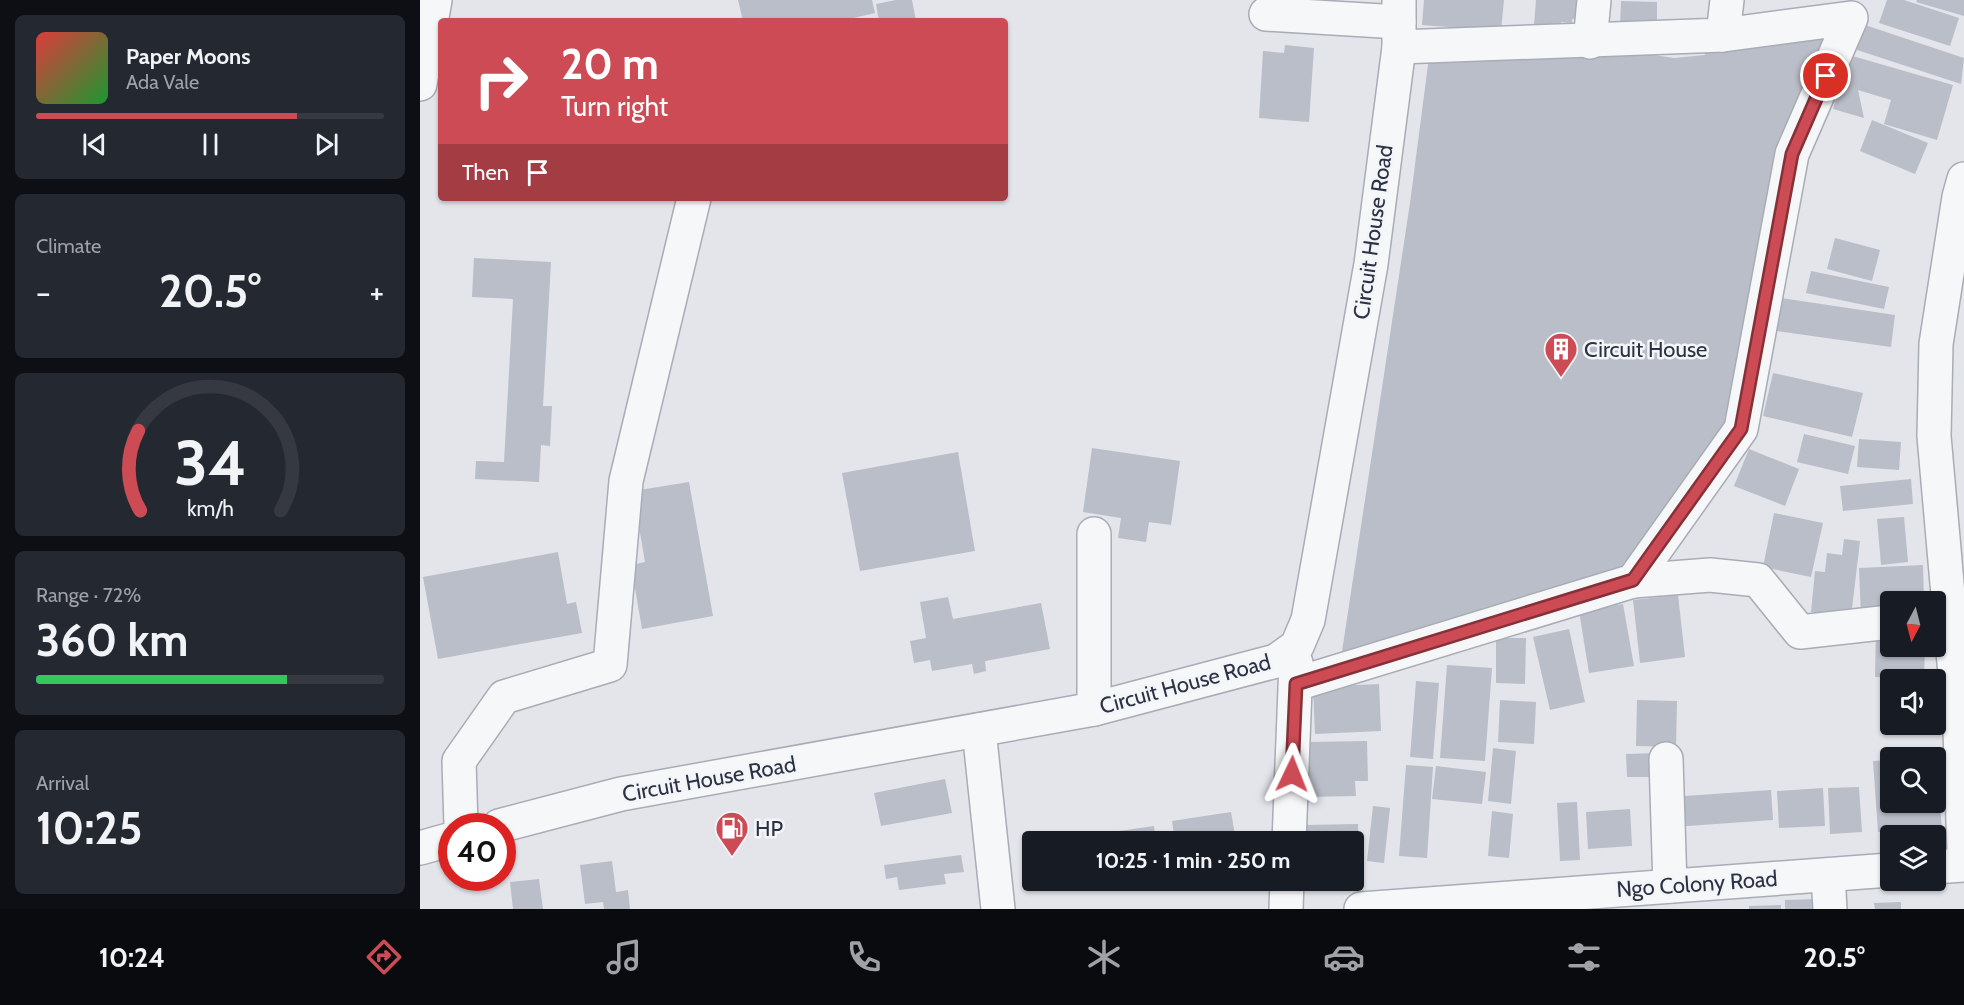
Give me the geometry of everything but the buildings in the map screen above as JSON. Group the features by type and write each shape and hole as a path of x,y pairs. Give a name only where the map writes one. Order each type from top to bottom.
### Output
{"street":[{"path":"421,73 435,0"},
{"path":"1590,42 1594,0"},
{"path":"1723,35 1727,0"},
{"path":"1266,14 1399,23 1590,42 1723,35 1851,18 1792,154 1741,429 1633,580"},
{"name":"Circuit House Road","path":"516,822 621,794 1094,709 1276,661 1297,646 1308,620 1371,264 1399,23"},
{"path":"1946,602 1955,559 1934,436 1936,344 1959,197 1964,179"},
{"path":"461,813 459,761 504,697 610,665 626,481 693,201"},
{"path":"1094,534 1094,709"},
{"path":"1296,684 1633,580 1710,575 1758,580 1800,632 1880,623"},
{"path":"1946,637 1960,730 1964,852"},
{"path":"1289,831 1297,646"},
{"path":"979,729 998,909"},
{"path":"1666,759 1670,886"},
{"path":"420,848 438,843"},
{"path":"1946,866 1964,865"},
{"name":"Ngo Colony Road","path":"1378,908 1542,902 1670,886 1880,871"},
{"path":"1828,875 1830,909"},
{"path":"1286,909 1287,891"}],"place":[{"name":"Circuit House","path":"1561,378"},
{"name":"HP","path":"732,857"}],"route":[{"path":"1292,774 1296,684 1633,580 1741,429 1792,154 1826,76"}]}
